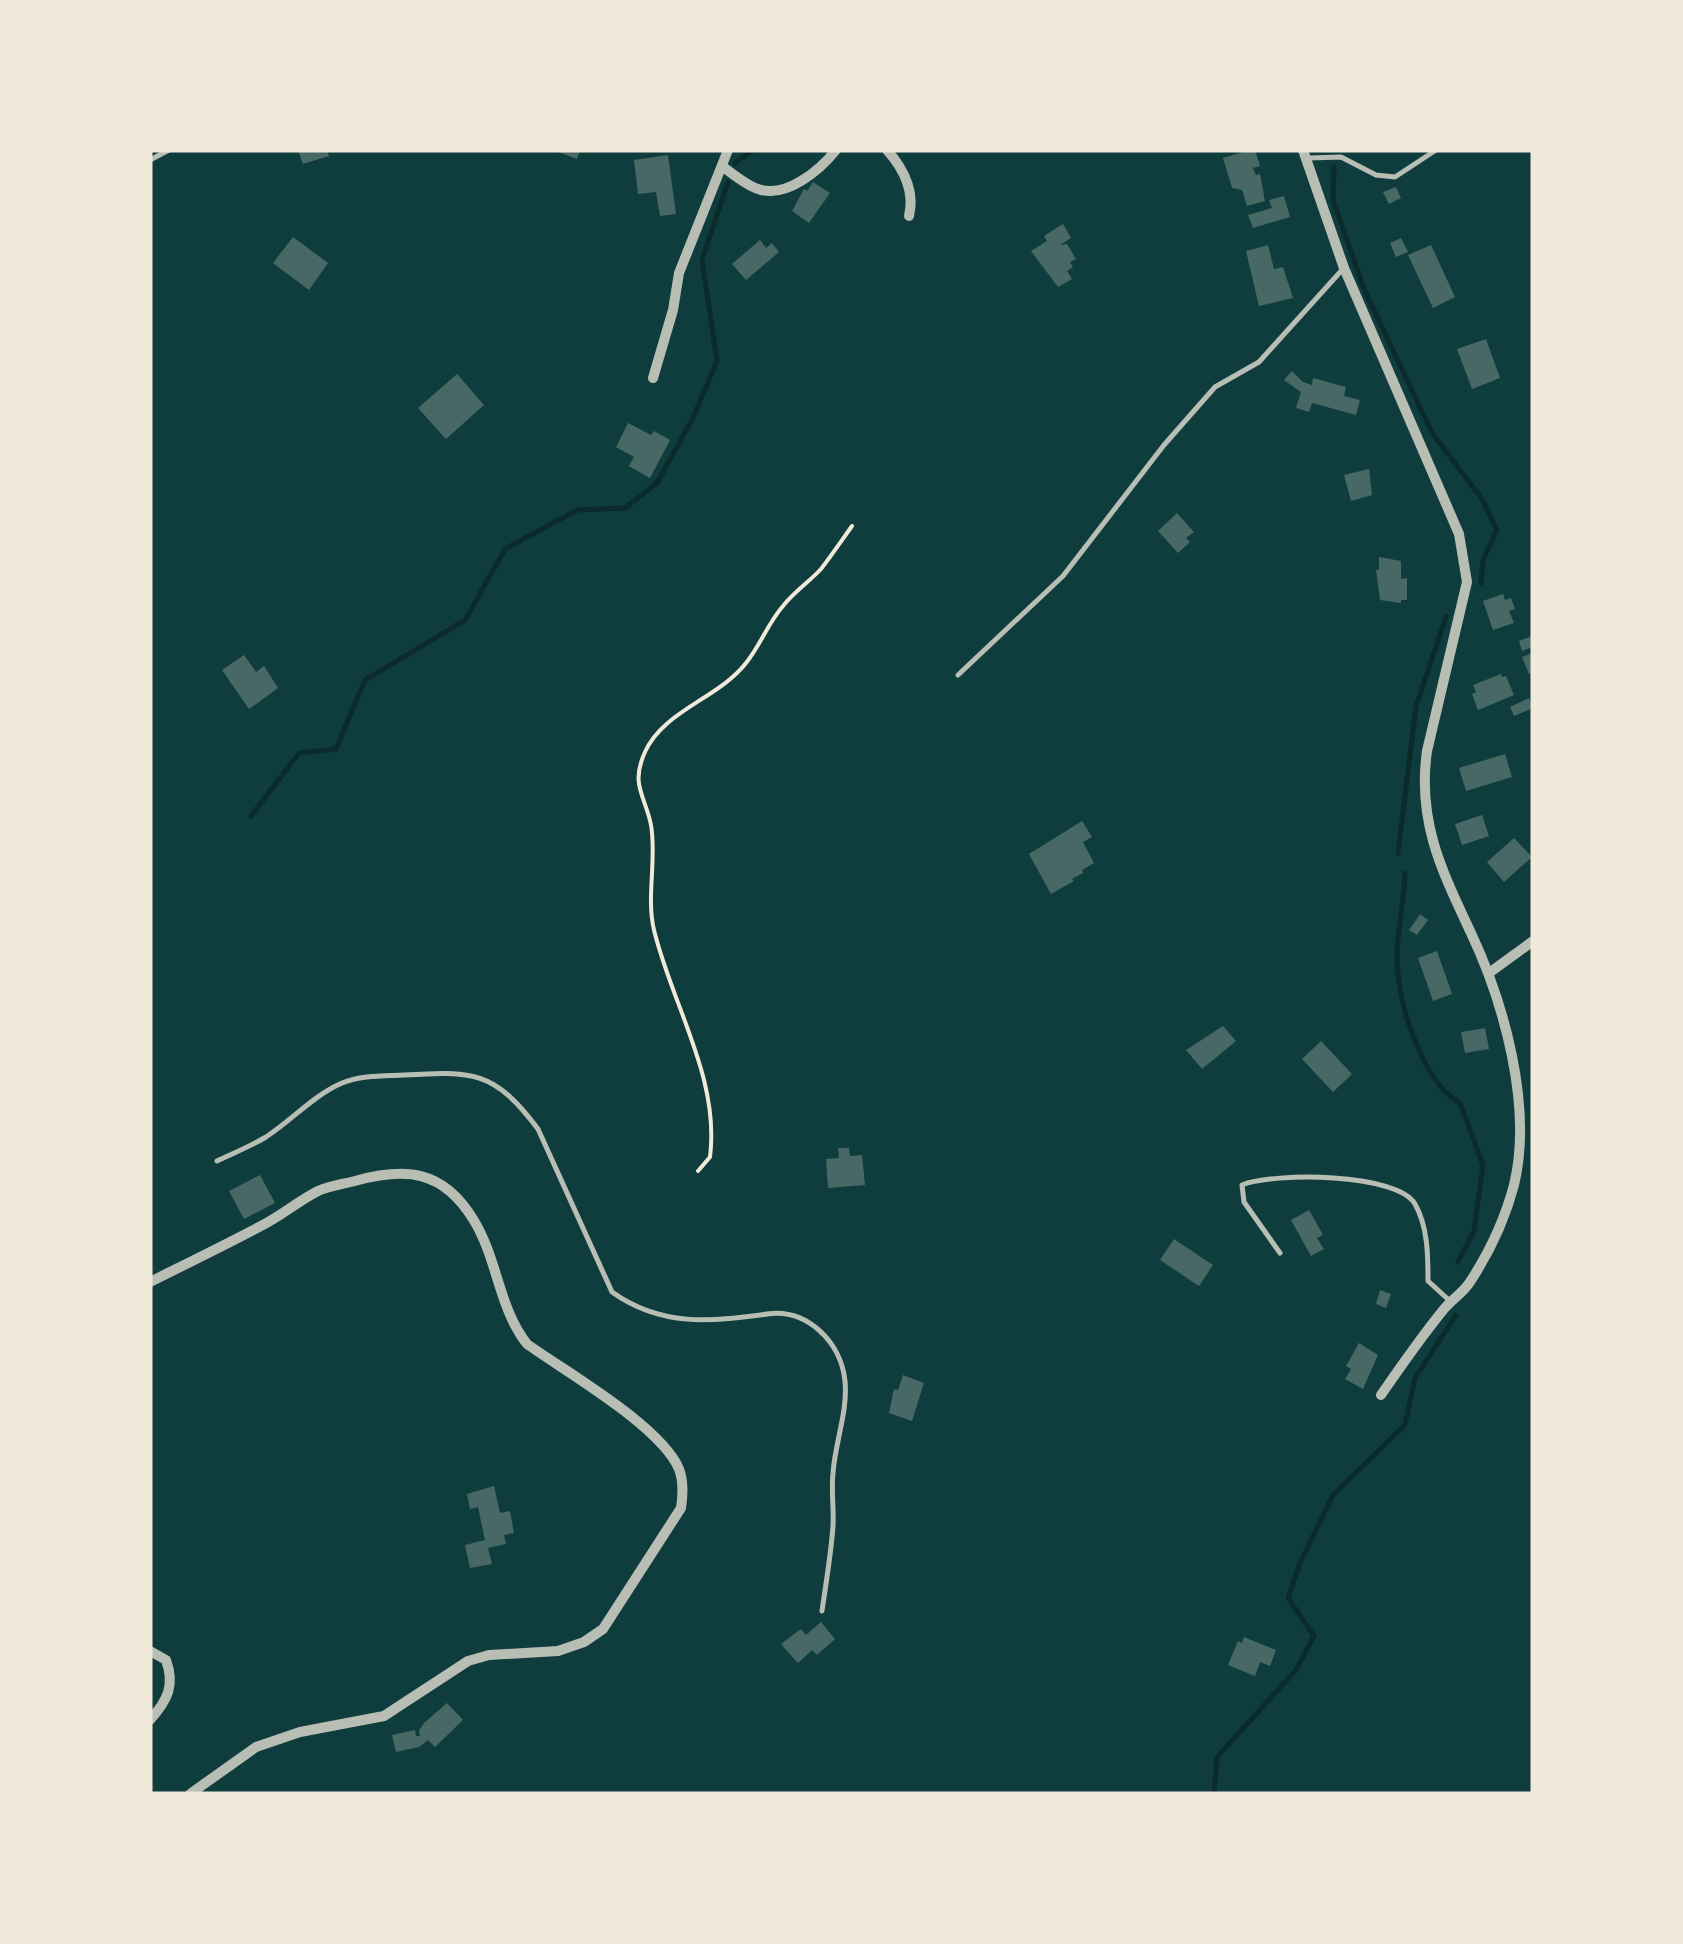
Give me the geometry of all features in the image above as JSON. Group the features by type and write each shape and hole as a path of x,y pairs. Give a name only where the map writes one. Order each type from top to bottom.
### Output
{"street":[{"path":"653,378 673,310 678,273 728,150"},
{"path":"722,166 756,189 773,192 820,170 836,150"},
{"path":"886,150 906,180 913,200 909,216"},
{"path":"1304,154 1344,268 1460,534 1467,582 1427,752 1423,779 1425,811 1456,900 1496,991 1518,1109 1514,1187 1490,1248 1468,1286 1450,1301 1381,1396"},
{"path":"1489,973 1533,941"},
{"path":"150,1282 264,1225 320,1190 389,1172 428,1177 446,1188 472,1217 491,1256 514,1328 527,1344 634,1419 669,1452 684,1489 680,1508 603,1630 584,1642 558,1651 489,1655 468,1662 384,1716 300,1732 256,1747 190,1794"},
{"path":"150,1651 166,1660 173,1679 167,1698 150,1720"}],"lane":[{"path":"150,160 169,150"},
{"path":"1304,154 1342,157 1376,175 1395,177 1436,150"},
{"path":"958,675 1063,576 1215,386 1259,362 1344,268"},
{"path":"218,1161 264,1138 332,1088 356,1078 460,1072 502,1090 538,1129 612,1292 648,1311 699,1321 768,1314 797,1316 820,1329 831,1345 845,1378 845,1393 834,1459 832,1528 822,1610"},
{"path":"1280,1253 1244,1202 1242,1184 1289,1177 1349,1180 1403,1191 1415,1203 1422,1222 1428,1281 1450,1301"}],"path":[{"path":"698,1171 710,1157 710,1111 653,926 650,821 638,792 639,768 646,748 660,731 716,691 747,662 785,603 820,570 852,526"}],"building":[{"path":"298,150 327,150 329,156 303,164"},
{"path":"553,150 580,150 577,159"},
{"path":"1255,150 1260,166 1253,168 1256,175 1260,174 1265,201 1247,206 1242,190 1232,188 1223,158"},
{"path":"668,155 676,214 660,216 656,192 638,194 634,160"},
{"path":"813,182 830,193 809,223 792,211 804,189 807,191"},
{"path":"1396,187 1401,198 1389,204 1383,192"},
{"path":"1284,196 1290,217 1253,228 1248,215 1272,208 1269,200"},
{"path":"1063,224 1071,238 1060,245 1067,244 1076,259 1067,271 1072,279 1058,287 1031,251 1047,241 1044,236"},
{"path":"293,237 328,263 309,290 273,263"},
{"path":"1401,238 1408,252 1396,257 1390,243"},
{"path":"760,240 766,248 772,243 779,252 746,280 732,264"},
{"path":"1268,245 1274,269 1283,267 1293,298 1259,306 1246,251"},
{"path":"1431,245 1455,297 1433,308 1408,255"},
{"path":"1486,339 1500,378 1472,389 1457,349"},
{"path":"1292,371 1312,385 1313,378 1346,387 1344,396 1360,400 1356,415 1312,403 1309,412 1296,408 1301,392 1284,380"},
{"path":"457,374 484,405 446,439 418,408"},
{"path":"628,423 670,440 650,478 629,466 634,457 616,447"},
{"path":"1369,469 1372,495 1351,501 1344,475"},
{"path":"1177,513 1194,532 1178,553 1158,531"},
{"path":"1379,557 1401,561 1401,579 1407,578 1407,600 1380,600 1376,570"},
{"path":"1503,594 1505,600 1511,598 1515,609 1509,611 1514,623 1493,630 1483,601"},
{"path":"1532,636 1533,647 1522,651 1519,641"},
{"path":"1533,653 1533,672 1529,674 1522,657"},
{"path":"244,655 256,672 264,666 278,688 249,709 222,670"},
{"path":"1501,674 1506,676 1514,695 1478,710 1473,685"},
{"path":"1529,698 1533,708 1514,716 1510,707"},
{"path":"1505,754 1512,777 1466,791 1459,768"},
{"path":"1482,815 1489,836 1462,845 1455,824"},
{"path":"1082,821 1092,837 1083,842 1094,863 1051,894 1029,854"},
{"path":"1514,838 1532,857 1504,882 1487,862"},
{"path":"1420,914 1428,920 1417,935 1409,930"},
{"path":"1437,951 1452,994 1433,1001 1418,958"},
{"path":"1223,1026 1236,1041 1202,1069 1186,1050"},
{"path":"1485,1028 1489,1049 1465,1053 1461,1032"},
{"path":"1321,1041 1352,1074 1333,1092 1302,1059"},
{"path":"838,1148 849,1148 850,1156 862,1155 865,1185 828,1188 826,1159 839,1158"},
{"path":"260,1175 275,1203 244,1219 229,1191"},
{"path":"1309,1210 1323,1235 1317,1238 1324,1249 1311,1256 1291,1220"},
{"path":"1174,1239 1213,1265 1199,1286 1160,1260"},
{"path":"1380,1290 1391,1294 1386,1308 1376,1304"},
{"path":"1359,1343 1378,1355 1363,1389 1345,1379 1351,1369 1346,1366"},
{"path":"903,1375 924,1383 912,1421 889,1413 894,1389 898,1390"},
{"path":"494,1486 500,1513 510,1511 514,1533 504,1535 506,1544 488,1548 492,1564 470,1568 465,1545 485,1540 478,1507 470,1509 467,1494"},
{"path":"821,1622 835,1639 817,1655 812,1650 798,1663 781,1644 801,1629 806,1635"},
{"path":"1244,1637 1276,1650 1270,1666 1260,1662 1255,1676 1228,1665 1238,1641 1242,1643"},
{"path":"447,1703 463,1720 435,1747 428,1740 419,1747 396,1752 392,1735 415,1730 416,1736 420,1736 424,1723"}],"waterway":[{"path":"735,163 753,150"},
{"path":"1334,167 1333,200 1364,289 1432,433 1482,499 1497,530 1483,560 1481,583"},
{"path":"251,816 299,753 336,749 365,680 465,620 505,549 577,510 625,508 657,483 693,418 717,361 702,260 728,182"},
{"path":"1398,853 1416,706 1446,617"},
{"path":"1405,873 1397,962 1404,1008 1426,1064 1447,1094 1460,1103 1483,1165 1474,1231 1458,1262"},
{"path":"1214,1794 1217,1757 1296,1670 1314,1636 1288,1598 1300,1563 1333,1495 1405,1425 1415,1378 1456,1315"}]}
